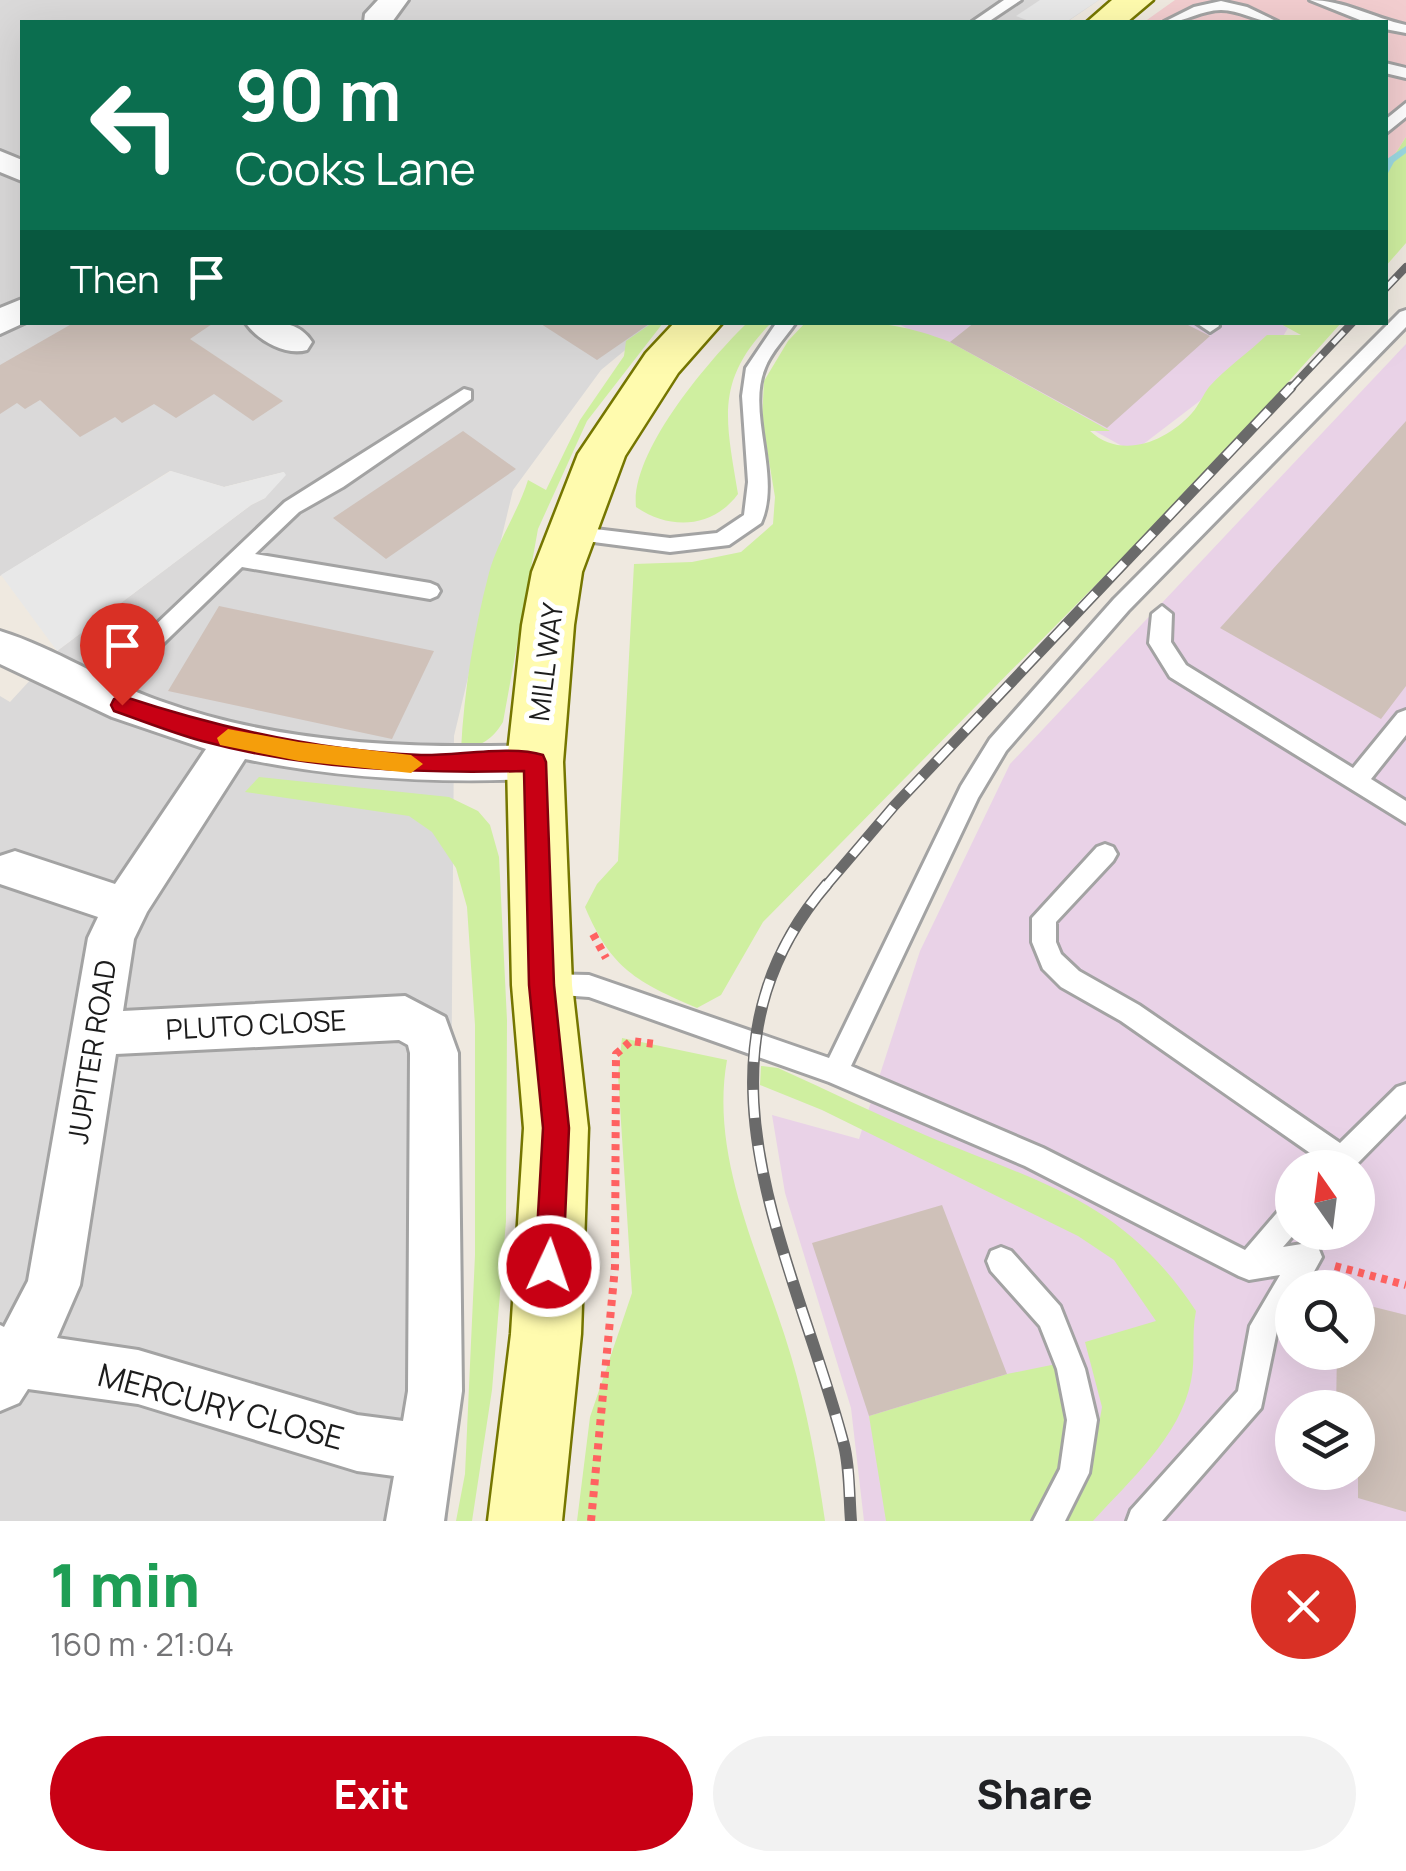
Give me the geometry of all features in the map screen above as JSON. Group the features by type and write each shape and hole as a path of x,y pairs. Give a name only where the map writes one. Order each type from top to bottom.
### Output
{"street":[{"path":"378,20 394,0"},
{"path":"1107,20 1135,0"},
{"path":"267,325 295,342"},
{"name":"MILL WAY","path":"526,1521 546,1334 556,1128 542,985 535,762 548,626 557,572 602,454 662,363 698,325"},
{"path":"0,646 96,694 178,725 236,740 398,763 535,762"},
{"name":"JUPITER ROAD","path":"5,1365 54,1285 109,946 126,907 236,740"},
{"path":"15,870 126,907"},
{"name":"PLUTO CLOSE","path":"94,1033 222,1030 389,1018 418,1023 431,1037 435,1391 426,1452"},
{"name":"MERCURY CLOSE","path":"5,1365 138,1378 357,1443 426,1452"},
{"path":"415,1521 426,1452"}],"lane":[{"path":"983,20 1014,0"},
{"path":"1318,0 1373,20"},
{"path":"1174,20 1201,2 1230,1 1267,20"},
{"path":"1215,20 1228,12 1248,10"},
{"path":"1388,126 1406,108"},
{"path":"835,1072 969,793 998,745 1120,605 1406,316"},
{"path":"570,533 670,545 722,540 754,518 758,482 751,396 755,368 785,325"},
{"path":"96,694 292,507 336,482 464,394"},
{"path":"238,559 430,591"},
{"path":"1162,614 1160,643 1178,671 1406,813"},
{"path":"1356,780 1406,719"},
{"path":"1105,854 1044,918 1044,942 1052,961 1070,979 1130,1013 1318,1150"},
{"path":"542,985 590,986 835,1072 1034,1157 1102,1195 1249,1266 1308,1257"},
{"path":"1351,1150 1406,1096"},
{"path":"1249,1266 1275,1236"},
{"path":"1142,1521 1251,1398 1264,1326 1308,1257"},
{"path":"1001,1261 1050,1316 1072,1369 1082,1420 1074,1472 1048,1521"}],"path":[{"path":"592,930 606,959 620,970"},
{"path":"591,1521 616,1266 616,1054 631,1041 663,1046 669,1016"},
{"path":"1308,1257 1406,1285"}],"shaded area":[{"path":"0,0 1099,0 1070,20 20,20 20,325 656,325 601,370 513,490 454,736 448,1521 0,1521 0,696 10,702 57,651 265,498 284,472 224,487 170,471 0,576"},
{"path":"1040,0 1099,0 1069,20 1027,20 1016,16"},
{"path":"1175,0 1406,0 1406,137 1388,165 1388,20 1147,20"},
{"path":"901,325 1290,325 1282,338 1133,452"},
{"path":"1406,344 1406,1521 864,1521 851,1408 785,1193 772,1115 859,1139 920,951 1010,764"},
{"path":"171,471 224,487 284,472 286,475 265,498 57,651 1,575"}],"green space":[{"path":"1406,137 1406,243 1388,264 1388,165"},
{"path":"649,325 661,325 587,421 538,529 503,722 485,741 461,750 474,638 493,561 528,480 546,490 580,420 624,356 626,341"},
{"path":"745,325 769,325 740,364 732,383 728,423 738,494 728,506 703,520 662,520 636,507 637,485 658,434 713,360"},
{"path":"803,325 884,325 912,330 950,342 1110,431 1090,431 1102,440 1129,446 1156,439 1181,423 1209,387 1267,335 1301,335 1283,325 1339,325 1214,465 763,922 721,995 697,1008 628,971 605,945 585,907 597,884 618,861 634,564 692,562 741,552 773,524 775,497 762,419 764,381 788,341"},
{"path":"259,777 449,797 478,811 490,825 499,857 507,1020 506,1221 492,1390 472,1521 456,1521 465,1474 475,1255 475,1025 467,907 456,868 432,832 409,816 245,792"},
{"path":"622,1038 727,1060 723,1098 732,1173 797,1376 825,1521 577,1521 590,1417 632,1293 618,1075"},
{"path":"761,1066 778,1068 1076,1199 1139,1243 1196,1311 1191,1381 1176,1421 1151,1457 1093,1521 1066,1521 1090,1476 1102,1407 1085,1342 1156,1321 1114,1260 1078,1236 822,1110 760,1085"},
{"path":"1071,1361 1081,1419 1042,1521 886,1521 869,1416 1007,1374"}],"building":[{"path":"70,325 211,325 190,339 283,401 253,421 214,394 176,418 154,404 122,423 115,417 80,437 40,400 25,409 17,403 0,414 0,365"},
{"path":"543,325 648,325 597,360"},
{"path":"971,325 1188,325 1210,336 1107,428 950,342"},
{"path":"1406,421 1406,686 1381,719 1220,628"},
{"path":"463,431 516,469 386,559 333,518"},
{"path":"219,606 434,651 392,739 168,691"},
{"path":"942,1205 1007,1374 869,1416 812,1243"},
{"path":"1375,1307 1406,1315 1406,1512 1358,1498 1358,1490 1375,1490 1375,1390 1336,1390 1337,1370 1375,1370"}],"waterway":[{"path":"1388,165 1406,149"}],"railway":[{"path":"1388,286 1406,267"},
{"path":"1289,390 1350,325"},
{"path":"825,887 894,806 1291,387"},
{"path":"827,884 782,951 759,1019 753,1089 760,1160 777,1231 844,1445 851,1521"}],"slow traffic":[{"path":"228,738 299,752 411,764"}],"route":[{"path":"122,705 203,732 299,752 420,764 535,762 542,985 556,1128 549,1266"}]}
